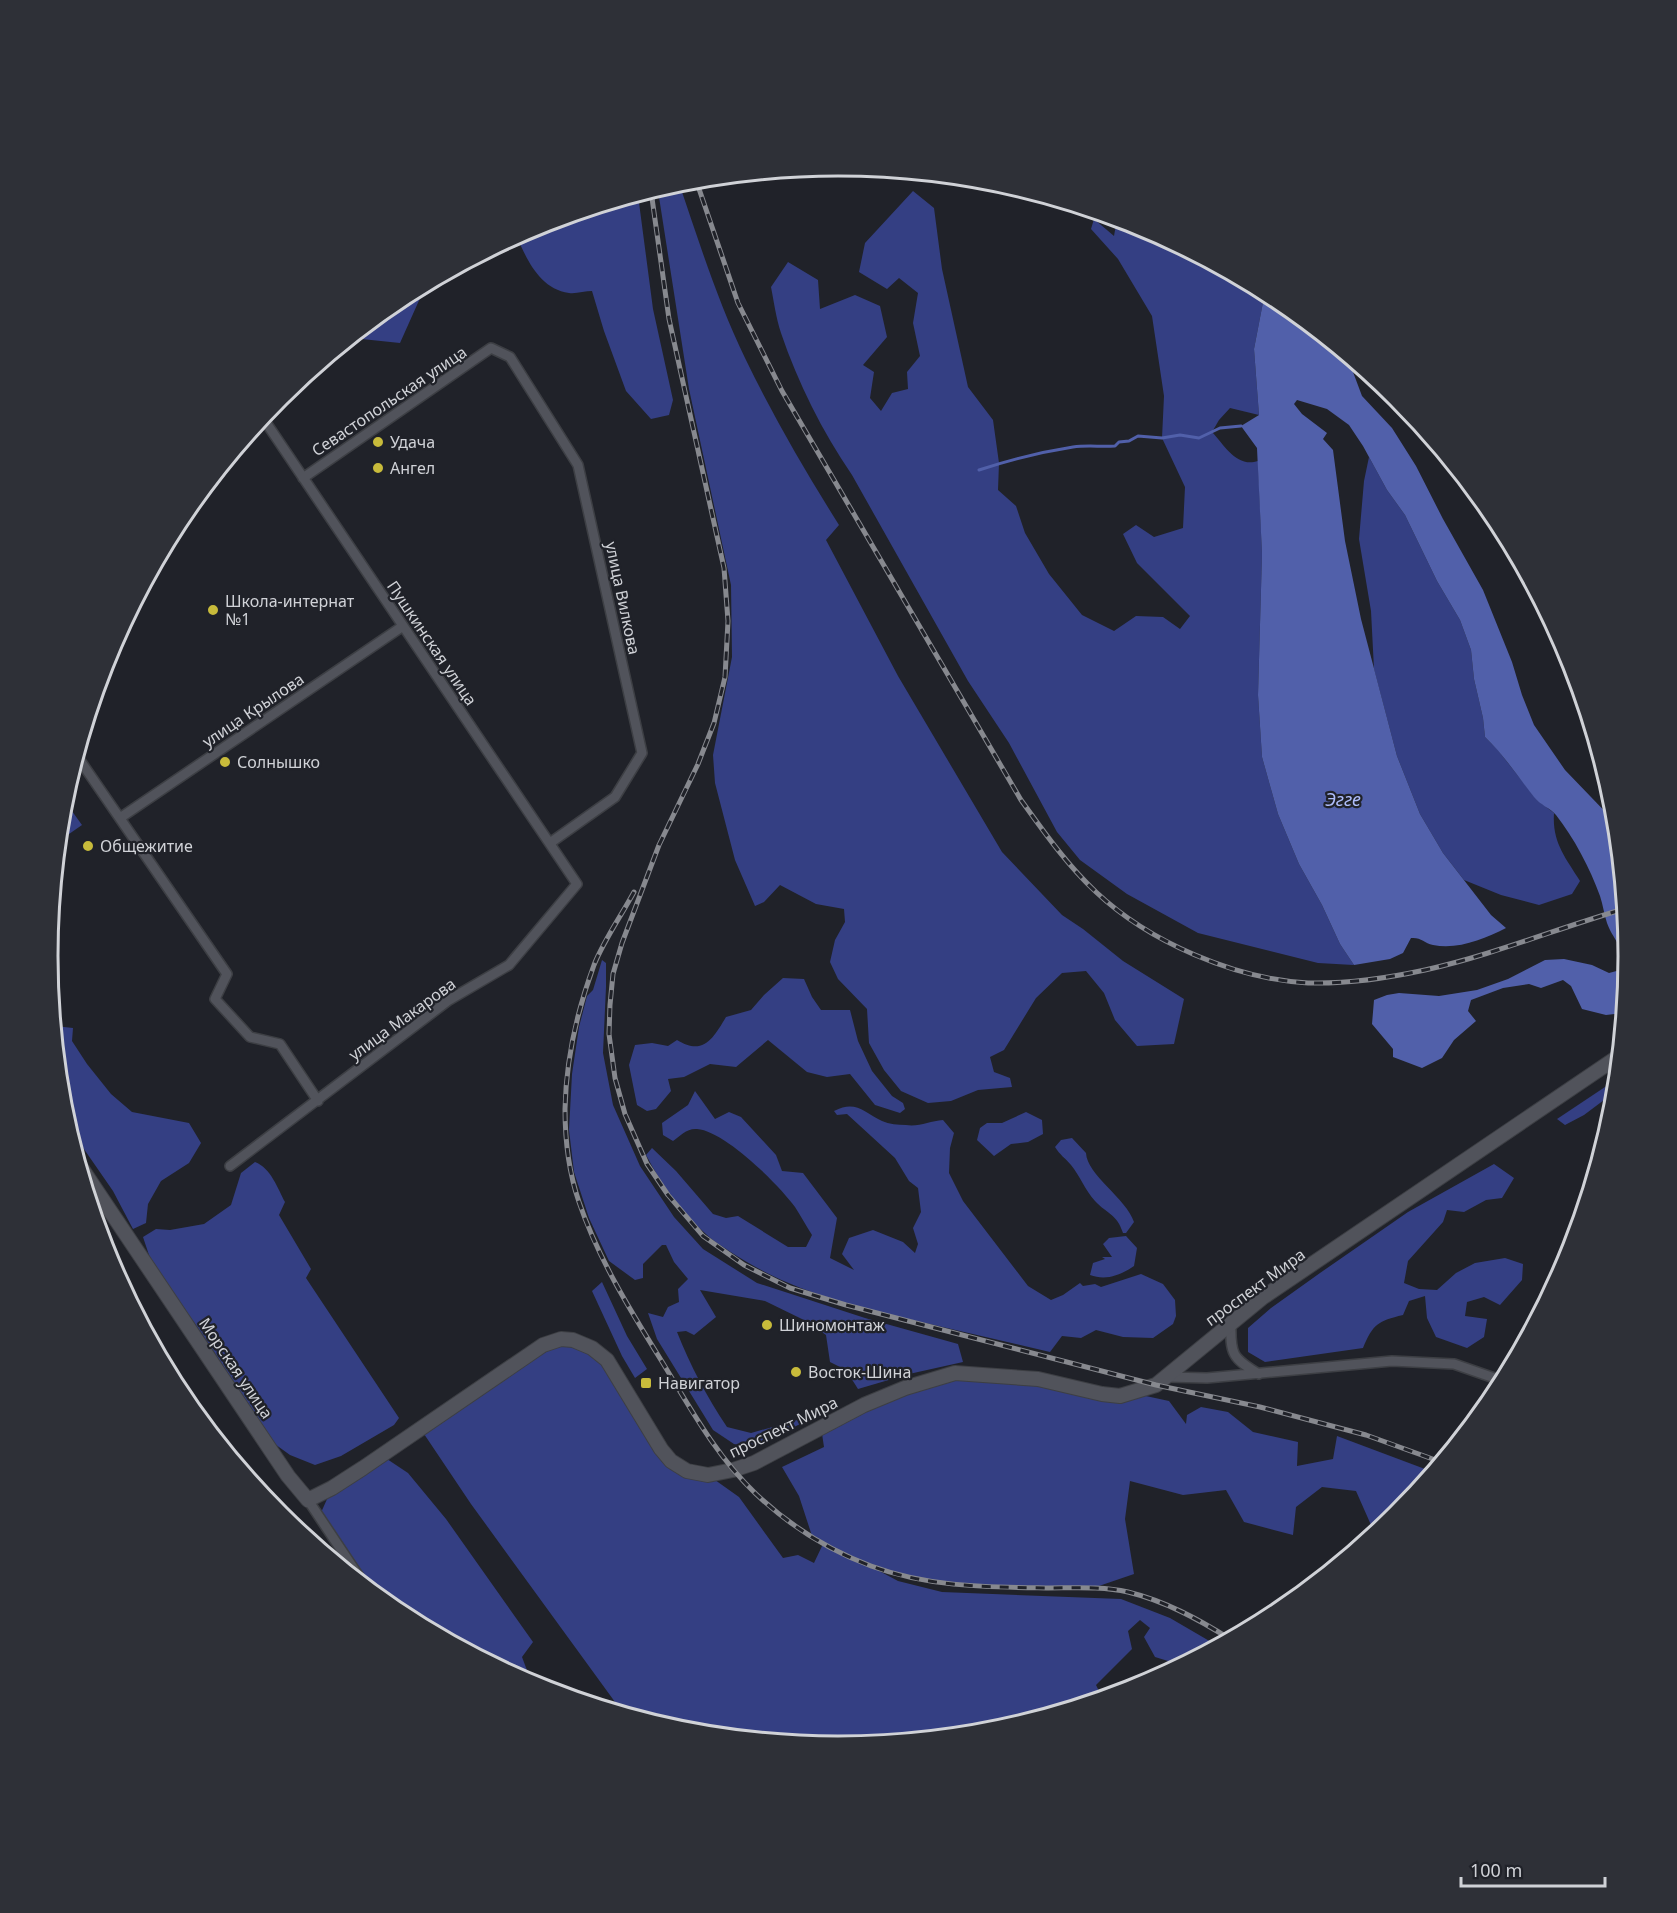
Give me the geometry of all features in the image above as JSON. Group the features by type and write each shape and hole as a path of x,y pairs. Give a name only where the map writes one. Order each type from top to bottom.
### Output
{"main road":[{"name":"проспект Мира","path":"308,1500 363,1468 543,1345 561,1340 573,1340 592,1348 607,1360 666,1455 687,1471 708,1475 754,1463 864,1405 905,1388 955,1373 1038,1379 1120,1396 1156,1384 1262,1298 1612,1061"},
{"name":"Морская улица","path":"94,1186 288,1476 308,1500"}],"street":[{"name":"Севастопольская улица","path":"303,478 491,348"},
{"name":"улица Вилкова","path":"491,348 510,357 578,465 642,753 615,797 550,843"},
{"name":"Пушкинская улица","path":"267,426 577,884"},
{"name":"улица Крылова","path":"120,818 403,626"},
{"path":"83,764 227,974 214,999 250,1037 280,1044 318,1101"},
{"name":"улица Макарова","path":"230,1166 449,1000 509,965 577,884"},
{"path":"1231,1322 1230,1345 1238,1362 1259,1374"},
{"path":"1167,1377 1207,1378 1392,1361 1455,1364 1494,1378"},
{"name":"Морская улица","path":"308,1500 351,1565"}],"shaded area":[{"path":"913,191 934,208 942,269 968,387 993,420 999,463 998,490 1016,506 1025,533 1049,574 1082,615 1114,631 1136,616 1163,617 1180,629 1190,616 1137,563 1123,534 1136,525 1154,537 1183,528 1185,487 1162,438 1164,396 1152,316 1118,259 1091,229 1094,220 1114,236 1115,228 1183,257 1263,302 1254,349 1259,415 1230,408 1212,432 1238,459 1258,461 1262,554 1258,695 1262,757 1278,814 1299,864 1340,944 1354,965 1318,963 1198,933 1127,894 1080,860 1057,832 1009,743 968,681 821,424 803,388 781,333 771,287 788,262 818,280 820,309 855,295 880,306 887,337 863,365 874,372 870,398 881,411 892,393 908,389 907,372 920,356 913,323 918,293 899,278 887,289 859,272 865,243"},
{"path":"682,192 709,272 735,337 778,422 839,525 826,540 898,676 1002,852 1062,915 1123,961 1184,999 1174,1044 1137,1046 1115,1020 1104,993 1086,971 1062,973 1036,998 1004,1050 990,1057 994,1072 1010,1078 1012,1087 978,1090 951,1101 928,1103 901,1091 884,1070 869,1043 867,1009 838,979 830,962 835,940 845,922 844,909 816,904 780,885 764,902 755,906 735,860 715,783 713,755 732,657 731,585 689,389 659,198"},
{"path":"639,203 653,309 673,400 669,415 651,419 626,391 592,291 569,293 550,286 542,280 521,245 588,218"},
{"path":"420,299 400,343 363,339"},
{"path":"1369,457 1387,490 1405,515 1437,581 1460,620 1471,650 1485,737 1537,800 1554,813 1557,841 1580,881 1572,894 1539,905 1501,895 1464,880 1443,853 1420,814 1397,756 1374,669 1371,611 1359,539 1364,481"},
{"path":"72,811 82,825 68,835"},
{"path":"602,960 606,963 603,1053 613,1105 640,1166 674,1217 703,1249 757,1283 865,1318 958,1344 963,1362 909,1374 858,1389 846,1370 830,1362 826,1335 808,1322 765,1301 700,1290 716,1317 694,1335 686,1331 677,1332 699,1381 727,1427 751,1433 801,1419 800,1424 754,1448 734,1444 713,1430 657,1339 648,1313 663,1317 668,1307 679,1302 678,1289 688,1279 674,1262 666,1245 662,1245 643,1264 643,1278 635,1280 609,1261 589,1218 574,1172 569,1130 572,1074 579,1027 587,996 593,990"},
{"path":"783,978 804,979 821,1010 850,1010 858,1041 872,1071 892,1096 903,1103 905,1109 900,1113 875,1105 850,1074 827,1077 807,1072 768,1040 736,1067 710,1064 684,1077 668,1079 671,1091 656,1109 647,1111 637,1105 629,1065 635,1045 652,1043 668,1046 677,1040 686,1045 701,1046 712,1038 726,1017 751,1010"},
{"path":"62,1027 73,1028 72,1041 87,1064 111,1094 132,1112 189,1123 201,1143 189,1163 161,1181 148,1204 146,1223 133,1229 113,1191 82,1146 73,1109"},
{"path":"1608,1085 1606,1099 1584,1115 1565,1125 1557,1119"},
{"path":"695,1091 715,1119 729,1112 741,1117 776,1155 782,1171 803,1173 837,1218 830,1258 854,1270 842,1254 849,1238 873,1230 903,1242 915,1253 918,1244 913,1228 921,1212 918,1188 909,1181 895,1158 847,1114 837,1115 834,1111 848,1107 859,1108 882,1121 894,1124 915,1125 943,1120 954,1133 950,1148 949,1173 963,1201 1028,1286 1051,1300 1080,1283 1083,1286 1095,1284 1101,1287 1141,1274 1163,1284 1175,1300 1176,1316 1173,1324 1153,1338 1123,1337 1096,1330 1081,1338 1062,1336 1050,1352 870,1310 822,1296 775,1277 729,1251 698,1226 673,1198 646,1155 652,1148 676,1171 713,1214 726,1218 738,1216 788,1247 806,1247 812,1235 795,1207 764,1173 736,1149 709,1132 697,1129 687,1131 673,1141 663,1135 662,1123 688,1105"},
{"path":"1026,1112 1042,1120 1043,1134 1028,1142 1011,1144 994,1156 977,1140 980,1128 987,1123 1002,1123"},
{"path":"1072,1138 1086,1153 1093,1170 1130,1213 1134,1222 1126,1233 1123,1233 1115,1218 1091,1197 1074,1169 1055,1147 1061,1140"},
{"path":"255,1162 270,1174 285,1202 279,1215 311,1269 306,1278 399,1418 394,1425 341,1456 315,1465 290,1455 272,1442 209,1344 151,1261 143,1237 156,1229 170,1230 204,1224 231,1205 241,1173"},
{"path":"1494,1164 1514,1178 1502,1198 1486,1200 1464,1212 1447,1210 1443,1222 1408,1261 1404,1283 1419,1289 1437,1290 1456,1273 1475,1263 1505,1258 1523,1264 1522,1280 1500,1305 1484,1297 1467,1302 1465,1316 1487,1319 1484,1337 1467,1348 1436,1337 1427,1318 1425,1296 1409,1301 1403,1315 1377,1325 1363,1348 1265,1362 1248,1352 1248,1328 1271,1308 1408,1212"},
{"path":"1126,1236 1137,1248 1134,1266 1113,1276 1090,1275 1093,1263 1105,1259 1102,1257 1112,1257 1103,1244 1109,1238"},
{"path":"602,1282 627,1336 647,1369 635,1378 622,1356 592,1291"},
{"path":"561,1339 592,1348 661,1449 708,1475 739,1497 783,1558 798,1555 814,1563 823,1544 813,1539 799,1496 782,1467 824,1447 821,1427 938,1377 1132,1393 1169,1401 1186,1424 1187,1415 1201,1407 1228,1412 1253,1432 1298,1442 1297,1466 1333,1459 1337,1436 1426,1469 1371,1526 1356,1491 1322,1487 1296,1507 1293,1535 1244,1522 1226,1490 1183,1495 1130,1481 1125,1519 1134,1574 1093,1588 941,1584 912,1579 870,1566 898,1581 942,1592 1121,1599 1170,1618 1210,1641 1170,1662 1155,1657 1144,1637 1150,1628 1140,1620 1128,1631 1132,1649 1096,1685 1099,1691 1089,1695 991,1722 940,1730 890,1735 787,1735 686,1722 616,1704 471,1504 420,1428"},
{"path":"381,1455 408,1473 446,1519 533,1642 522,1657 527,1671 448,1632 405,1605 351,1565 319,1517 332,1488"}],"water":[{"name":"Эгге","path":"1263,302 1352,369 1362,396 1392,428 1416,466 1483,590 1534,725 1565,770 1605,812 1617,905 1618,943 1607,923 1600,896 1591,875 1569,833 1551,810 1536,800 1485,737 1471,650 1460,620 1437,581 1405,515 1387,490 1349,425 1327,409 1297,400 1294,404 1302,414 1327,433 1323,439 1333,450 1345,541 1361,619 1397,756 1420,814 1443,853 1491,915 1506,928 1480,940 1452,946 1433,945 1417,938 1411,938 1403,953 1390,959 1354,965 1340,944 1299,864 1278,814 1262,757 1258,695 1262,554 1257,448 1241,426 1259,415 1254,349"},
{"name":"Эгге","path":"1564,959 1592,965 1609,973 1618,971 1616,1014 1606,1015 1582,1009 1571,986 1563,980 1541,988 1529,984 1503,988 1471,1000 1468,1011 1476,1021 1454,1040 1442,1058 1422,1068 1393,1057 1393,1049 1372,1024 1374,1000 1387,995 1399,993 1439,996 1477,990 1508,979 1545,960"}],"waterway":[{"path":"979,470 1078,446 1115,446 1119,442 1129,441 1138,436 1162,438 1180,435 1199,438 1220,428 1241,426"}],"railway":[{"path":"699,189 738,303 782,391 1021,800 1075,871 1117,910 1141,927 1194,955 1252,974 1308,983 1382,978 1450,964 1617,911"},
{"path":"652,199 669,319 724,568 728,621 725,677 714,723 698,764 659,845 622,943 613,974 609,1034 615,1078 625,1114 647,1164 668,1195 703,1236 744,1265 790,1288 846,1305 1156,1385 1260,1407 1366,1435 1434,1460"},
{"path":"634,892 598,956 578,1018 570,1054 566,1091 568,1156 576,1191 595,1243 638,1322 693,1413 728,1464 756,1494 796,1526 824,1544 871,1566 936,1582 1001,1587 1118,1590 1155,1600 1181,1611 1223,1635"}],"place":[{"name":"Удача","path":"378,442"},
{"name":"Ангел","path":"378,468"},
{"name":"Школа-интернат №1","path":"213,610"},
{"name":"Солнышко","path":"225,762"},
{"name":"Общежитие","path":"88,846"},
{"name":"Шиномонтаж","path":"767,1325"},
{"name":"Восток-Шина","path":"796,1372"},
{"name":"Навигатор","path":"646,1383"}]}
